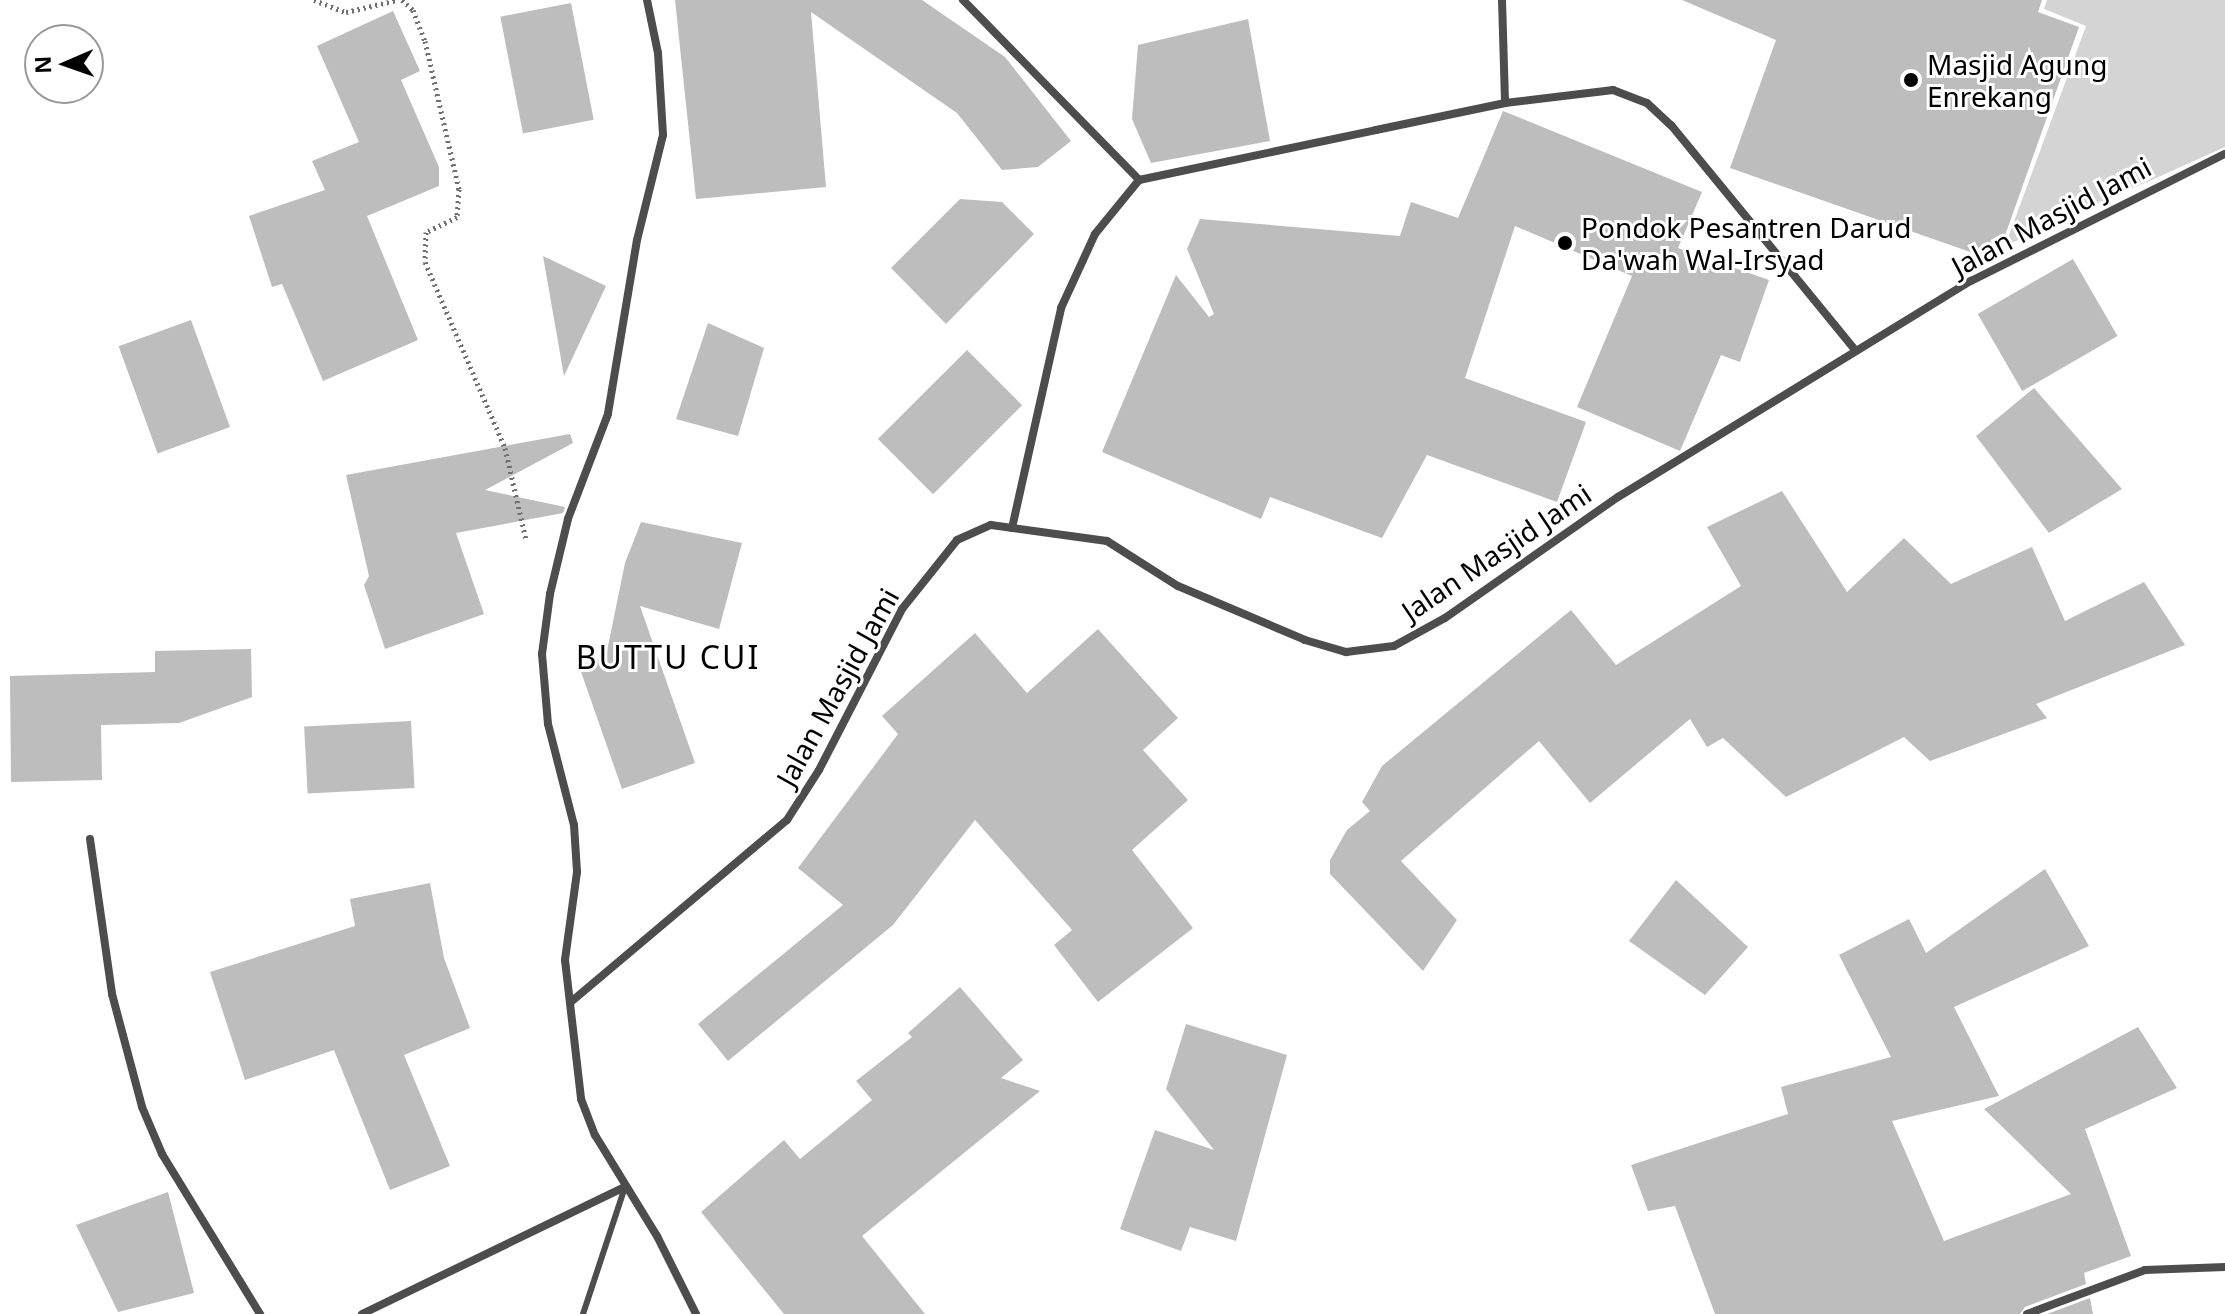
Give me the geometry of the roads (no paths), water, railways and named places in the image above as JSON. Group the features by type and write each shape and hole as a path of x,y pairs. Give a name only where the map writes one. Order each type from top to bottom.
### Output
{"street":[{"path":"647,0 658,53 663,135 637,240 608,414 568,519 550,594 542,654 547,710 574,825 577,872 565,960 581,1099 625,1187 696,1314"},
{"path":"963,0 1139,180"},
{"path":"1502,0 1505,103"},
{"path":"1012,528 1061,308 1095,234 1139,180 1505,103 1613,90 1647,103 1671,125 1856,351"},
{"name":"Jalan Masjid Jami","path":"572,1001 787,820 922,580 957,540 991,525 1107,541 1178,586 1305,640 1346,652 1394,646 1445,618 1618,497 1971,281 2225,154"},
{"path":"90,839 112,994 142,1107 162,1154 260,1314"},
{"path":"362,1314 625,1187"},
{"path":"2027,1314 2145,1270 2225,1267"}],"lane":[{"path":"583,1314 625,1187"}],"place":[{"name":"Masjid Agung Enrekang","path":"1911,80"},
{"name":"Pondok Pesantren Darud Da'wah Wal-Irsyad","path":"1565,243"}],"district":[{"name":"BUTTU CUI","path":"668,657"}]}
